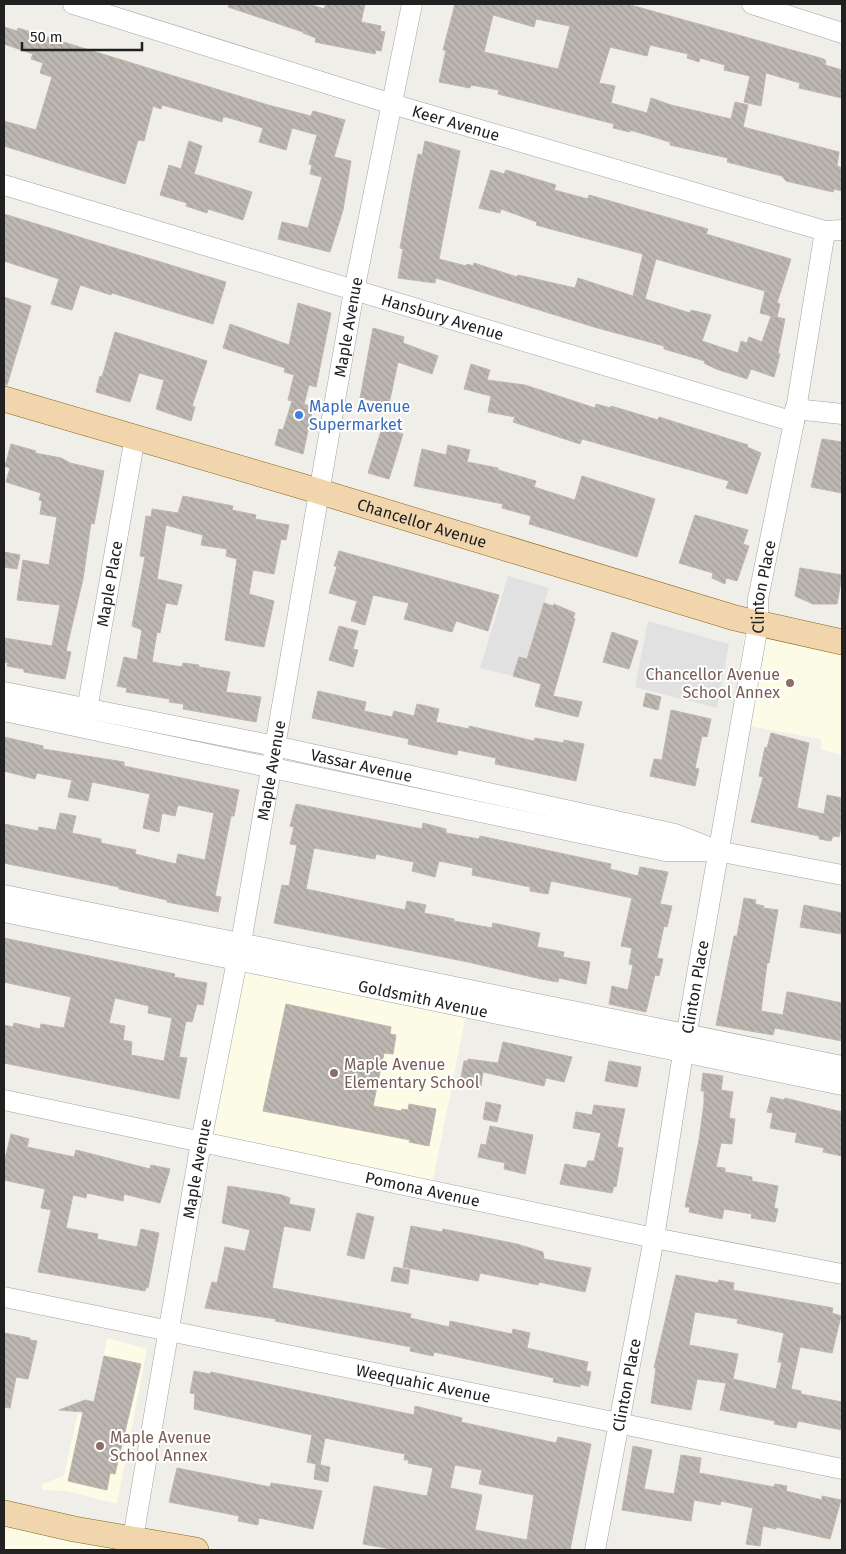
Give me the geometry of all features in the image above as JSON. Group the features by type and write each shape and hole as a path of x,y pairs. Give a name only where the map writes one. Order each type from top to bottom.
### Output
{"main road":[{"name":"Chancellor Avenue","path":"4,399 319,491 758,625 842,642"},
{"path":"4,1513 74,1529 196,1550"}],"street":[{"name":"Keer Avenue","path":"73,4 392,104 834,231"},
{"name":"Maple Avenue","path":"132,1538 200,1142 239,952 276,746 354,291 412,4"},
{"path":"754,4 842,33"},
{"name":"Hansbury Avenue","path":"4,186 354,291 794,416 842,414"},
{"name":"Clinton Place","path":"595,1550 654,1238 717,851 758,625 758,599 794,416 834,231"},
{"name":"Maple Place","path":"84,719 135,437"},
{"name":"Vassar Avenue","path":"4,692 84,719 271,766 675,834 717,851 842,875"},
{"name":"Vassar Avenue","path":"4,711 84,719 276,746 494,804"},
{"name":"Goldsmith Avenue","path":"4,895 239,952"},
{"name":"Goldsmith Avenue","path":"4,912 239,952 685,1043 842,1066"},
{"name":"Goldsmith Avenue","path":"685,1043 842,1085"},
{"name":"Pomona Avenue","path":"4,1100 654,1238 842,1274"},
{"name":"Weequahic Avenue","path":"4,1297 168,1332 842,1468"}],"shaded area":[{"path":"508,576 549,588 527,659 519,657 513,676 480,668"},
{"path":"648,621 729,644 717,708 635,687"},
{"name":"Chancellor Avenue School Annex","path":"746,625 842,644 842,755 821,749 821,739 731,723"},
{"name":"Maple Avenue Elementary School","path":"234,956 468,1005 431,1190 203,1141"},
{"name":"Maple Avenue School Annex","path":"107,1338 147,1349 117,1504 66,1491 42,1490 41,1485 64,1475 77,1417 85,1400 94,1402"},
{"path":"4,1515 176,1550 4,1550"}],"building":[{"path":"229,4 309,4 324,9 326,4 365,4 361,22 381,26 380,31 385,32 381,51 376,50 375,54 315,42 316,38 303,32 228,7"},
{"path":"455,4 627,4 824,59 826,61 825,65 842,70 842,98 799,88 800,83 766,73 761,106 744,102 750,76 724,70 725,65 700,58 699,62 687,58 688,54 650,45 647,56 610,47 599,83 615,86 611,103 647,113 651,98 671,105 731,119 735,102 748,105 743,127 839,152 837,166 842,168 842,191 834,189 833,192 786,181 782,176 727,162 728,158 670,145 670,142 630,130 630,132 613,128 614,124 498,94 499,90 471,85 470,88 439,82 446,50 443,50","holes":["493,15 534,27 536,19 570,26 558,69 484,52"]},
{"path":"4,27 17,31 18,28 268,105 311,116 313,111 345,120 334,157 351,161 343,210 330,252 278,239 282,222 308,228 322,177 310,174 312,165 309,164 317,135 292,128 286,150 259,142 263,128 226,117 223,117 222,122 162,105 161,109 153,106 144,141 138,140 125,184 4,146 4,121 36,130 52,77 40,73 43,63 31,59 33,54 4,44"},
{"path":"189,141 202,146 194,174 252,192 243,220 208,209 207,213 186,206 187,203 160,195 169,165 181,169"},
{"path":"425,141 460,151 439,259 466,266 467,264 473,266 474,263 517,277 518,275 575,288 578,278 633,296 643,254 536,225 537,222 501,209 500,213 479,208 491,170 504,174 506,170 556,185 554,190 588,199 589,195 708,229 706,234 791,259 777,303 780,304 777,317 785,319 778,353 780,354 774,377 751,369 747,379 716,369 704,363 705,361 664,349 664,346 594,327 436,278 435,283 398,278 403,249 400,248 418,154 422,155","holes":["656,259 765,291 760,313 771,316 762,342 749,337 747,343 741,341 738,353 702,341 711,315 691,310 690,313 645,299"]},
{"path":"4,214 226,282 213,324 80,285 72,310 51,304 59,279 4,261"},
{"path":"4,297 31,306 7,385 4,385"},
{"path":"298,303 331,313 316,387 309,385 304,404 313,407 303,454 275,445 279,429 283,430 292,401 288,400 294,375 284,372 285,368 223,348 230,324 289,345"},
{"path":"373,328 404,337 403,343 438,356 432,374 398,362 389,404 360,398"},
{"path":"115,332 207,361 192,406 195,407 191,421 156,409 164,380 139,373 130,402 96,392"},
{"path":"471,364 490,370 487,380 525,385 595,408 596,404 611,408 611,406 658,420 659,417 748,445 747,447 761,453 747,494 726,488 729,481 582,439 580,444 513,422 515,417 488,412 491,396 464,389"},
{"path":"382,428 403,434 389,479 368,473"},
{"path":"822,439 842,442 842,493 811,487"},
{"path":"11,444 36,451 35,453 61,458 70,463 104,471 94,524 91,523 83,579 66,651 71,652 65,679 24,672 24,669 7,666 8,663 4,662 4,638 52,646 60,605 17,600 23,560 49,565 57,517 40,514 42,501 39,500 41,493 6,482 10,468 5,466"},
{"path":"448,445 470,450 467,462 498,468 498,470 536,481 534,487 575,500 582,476 655,499 637,557 529,524 531,516 502,508 503,504 414,486 422,449 446,455"},
{"path":"183,496 233,506 232,510 256,515 255,519 289,525 286,540 281,539 274,574 253,570 249,594 274,601 264,647 225,640 237,559 226,556 227,549 201,545 203,535 166,525 157,579 182,585 177,605 166,603 160,633 157,632 152,662 182,667 183,663 199,665 199,667 230,672 226,692 261,697 256,722 183,709 184,704 169,702 170,699 126,692 127,688 117,686 124,657 137,660 142,630 132,626 145,557 140,556 146,516 151,517 152,509 178,513"},
{"path":"695,515 748,530 743,544 749,546 737,581 726,578 725,584 712,578 713,573 679,563"},
{"path":"339,551 499,595 488,631 456,621 452,632 404,619 409,603 373,595 365,625 351,621 357,601 329,593 337,567 334,566"},
{"path":"4,552 20,555 17,569 4,567"},
{"path":"800,568 842,575 837,604 813,604 795,596"},
{"path":"544,603 553,606 554,604 575,613 573,618 575,619 553,696 582,702 578,717 535,706 541,684 513,676 519,657 527,659"},
{"path":"339,626 358,631 353,649 358,650 353,667 329,660"},
{"path":"612,632 638,641 629,669 603,662"},
{"path":"318,691 366,702 364,711 392,717 394,711 414,716 417,704 439,709 436,722 469,729 469,726 534,741 535,738 564,743 564,740 584,744 576,781 495,764 496,758 458,750 457,755 408,744 409,739 312,718"},
{"path":"646,693 661,697 658,710 643,706"},
{"path":"671,710 711,719 707,737 702,736 695,768 699,769 695,786 650,776 654,759 662,760"},
{"path":"771,733 809,743 797,808 824,814 827,795 842,798 842,822 839,837 833,836 831,841 819,839 819,836 751,822 763,777 759,776 765,747 767,748"},
{"path":"4,737 43,746 43,749 124,762 124,766 239,790 234,816 231,816 215,896 221,897 218,912 167,902 167,900 119,889 119,887 4,863 4,824 38,831 39,827 56,830 60,813 76,816 72,833 101,839 101,843 136,850 135,854 176,864 178,854 205,860 214,813 178,805 175,816 162,813 159,832 143,828 150,794 92,782 88,801 68,797 72,780 37,773 35,779 4,771"},
{"path":"296,804 422,829 423,823 446,829 446,833 479,839 480,836 611,864 610,869 638,876 640,867 668,872 660,904 672,906 667,927 664,926 657,958 663,959 659,976 655,975 646,1012 609,1004 612,986 628,990 633,965 629,964 632,948 621,946 632,898 551,881 548,894 530,891 530,887 472,875 473,868 439,861 435,877 412,871 414,862 376,854 375,859 314,848 306,889 405,910 407,901 426,905 424,913 454,919 454,921 492,928 493,923 540,933 537,947 564,952 563,957 590,962 586,984 559,978 558,982 541,979 468,962 274,923 282,885 289,886 297,845 290,844 294,827 290,826"},
{"path":"744,898 756,900 755,904 764,906 763,908 778,910 769,963 767,963 761,1011 783,1015 787,992 842,1003 842,1041 775,1028 773,1035 716,1025 734,936 737,936"},
{"path":"804,905 842,913 842,934 800,927"},
{"path":"4,938 175,974 174,977 207,983 203,1005 197,1004 192,1022 186,1021 179,1057 187,1058 179,1099 4,1063 4,1025 13,1027 14,1023 40,1029 41,1024 64,1028 71,997 4,982","holes":["115,998 149,1006 148,1013 172,1018 164,1061 131,1055 132,1042 123,1040 125,1026 109,1023"]},
{"path":"286,1004 391,1027 390,1034 396,1035 393,1054 384,1053 373,1106 401,1111 402,1109 408,1110 409,1104 436,1109 429,1146 409,1142 410,1140 263,1111"},
{"path":"503,1042 572,1057 564,1082 546,1078 544,1086 483,1072 481,1086 460,1083 464,1061 468,1061 468,1059 498,1063"},
{"path":"609,1061 641,1067 637,1087 605,1081"},
{"path":"703,1073 723,1076 721,1090 733,1092 729,1118 735,1119 732,1144 721,1143 716,1167 725,1168 725,1172 752,1177 752,1181 778,1186 774,1208 778,1209 775,1222 751,1218 752,1214 724,1209 722,1219 689,1212 690,1207 685,1207 699,1140 704,1103 704,1091 701,1091"},
{"path":"771,1097 784,1100 785,1098 842,1112 842,1156 823,1152 824,1148 795,1142 797,1133 770,1128 773,1113 767,1112"},
{"path":"486,1102 501,1105 497,1122 483,1119"},
{"path":"594,1105 625,1109 617,1147 623,1148 616,1187 614,1186 612,1193 560,1184 565,1164 586,1168 588,1161 594,1161 601,1133 573,1128 576,1112 592,1115"},
{"path":"490,1126 533,1135 525,1174 504,1169 505,1163 478,1157 481,1144 486,1145"},
{"path":"11,1134 29,1139 27,1147 74,1157 76,1150 150,1169 151,1165 170,1169 160,1203 124,1194 123,1201 87,1193 86,1198 73,1195 66,1228 98,1234 97,1239 137,1247 141,1229 159,1233 148,1288 146,1287 145,1291 38,1272 51,1210 41,1208 45,1189 4,1180 4,1163"},
{"path":"228,1186 282,1195 290,1198 289,1204 315,1209 310,1231 284,1226 272,1288 411,1314 410,1318 449,1327 450,1321 512,1334 513,1329 530,1333 527,1348 588,1362 586,1371 591,1372 588,1386 580,1384 580,1387 553,1382 554,1378 434,1352 433,1356 410,1351 411,1347 275,1321 276,1319 205,1308 212,1282 217,1283 225,1247 245,1251 250,1230 222,1223"},
{"path":"357,1213 374,1217 364,1259 347,1255"},
{"path":"411,1226 442,1232 443,1229 517,1244 543,1252 544,1259 591,1268 585,1292 539,1282 538,1285 480,1273 478,1281 403,1267"},
{"path":"394,1267 410,1270 408,1284 391,1281"},
{"path":"676,1275 718,1283 719,1280 734,1283 733,1290 833,1308 832,1313 841,1316 832,1353 800,1347 791,1389 801,1391 801,1394 842,1402 842,1430 798,1421 796,1428 774,1424 775,1421 720,1410 726,1383 697,1379 691,1410 651,1403 656,1368 654,1368","holes":["695,1312 738,1319 737,1323 784,1333 778,1362 782,1362 776,1389 733,1379 738,1354 689,1345"]},
{"path":"4,1333 37,1341 28,1379 16,1377 10,1408 4,1407"},
{"name":"Maple Avenue School Annex","path":"104,1356 141,1364 115,1474 110,1473 107,1490 68,1481 83,1412 59,1410 85,1400 94,1402"},
{"path":"194,1371 210,1374 211,1372 414,1415 415,1406 462,1418 461,1422 556,1443 558,1437 591,1444 570,1550 396,1550 363,1544 374,1486 427,1496 433,1468 408,1463 409,1460 404,1460 405,1454 325,1438 320,1465 307,1462 312,1435 194,1409 195,1394 190,1393","holes":["455,1465 482,1470 479,1484 534,1495 527,1540 475,1530 482,1495 450,1488"]},
{"path":"633,1446 652,1450 644,1489 674,1494 681,1455 701,1458 699,1473 774,1487 775,1484 787,1486 786,1491 822,1500 822,1496 841,1500 830,1539 763,1526 760,1546 746,1544 753,1508 721,1501 720,1505 694,1500 691,1521 622,1510"},
{"path":"316,1464 330,1467 328,1482 314,1479"},
{"path":"177,1468 270,1487 271,1483 322,1491 313,1529 259,1518 258,1525 238,1521 239,1516 169,1502"}],"place":[{"name":"Maple Avenue Supermarket","path":"299,415"},
{"name":"Chancellor Avenue School Annex","path":"790,683"},
{"name":"Maple Avenue Elementary School","path":"334,1073"},
{"name":"Maple Avenue School Annex","path":"100,1446"}]}
